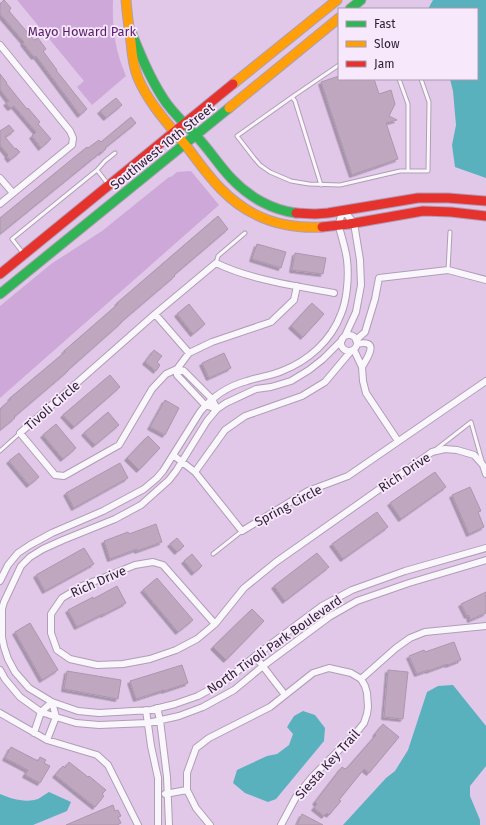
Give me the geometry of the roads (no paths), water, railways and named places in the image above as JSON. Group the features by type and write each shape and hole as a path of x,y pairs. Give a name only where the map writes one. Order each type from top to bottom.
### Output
{"street":[{"path":"126,0 133,65 150,101 224,192 244,208 260,217 278,224 291,227 308,228 354,223 422,211 455,212 486,216"},
{"name":"Southwest 10th Street","path":"0,274 337,0"},
{"path":"351,8 361,0"},
{"name":"Southwest 10th Street","path":"0,294 338,19"},
{"path":"128,25 151,76 161,94 177,115 239,186 265,203 289,212 314,214 418,197 456,198 486,202"},
{"path":"0,45 70,131 73,138 72,145 0,204"},
{"path":"0,178 13,193"},
{"path":"343,210 354,223 360,260 361,285 356,312 341,343 342,348 346,351 364,342 369,346 371,349 370,353 362,367"},
{"path":"0,581 8,566 18,553 30,544 52,532 103,511 144,489 157,478 164,471 172,455 205,405 212,399 226,389 246,381 281,372 311,355 324,343 333,332 342,314 347,289 347,260 339,225 343,210"},
{"path":"216,264 229,270 273,282 334,293"},
{"name":"Tivoli Circle","path":"216,264 155,314 20,433 55,475 64,476 119,445 152,389 166,374 177,369 189,353 212,342 271,322 294,300 297,286"},
{"path":"195,472 225,430 244,416 302,396 325,382 365,332 375,299 379,278 448,270 486,280"},
{"path":"155,314 189,353"},
{"path":"333,332 343,338"},
{"path":"1,609 21,566 30,557 43,549 115,519 141,505 169,480 182,462 206,421 217,409 226,402 256,389 271,387 291,381 323,359 343,338 352,336 362,367 366,393 398,441"},
{"path":"177,369 184,371 212,399 217,409 205,405 178,375 177,369"},
{"name":"Spring Circle","path":"172,455 195,472 242,530 308,491 348,476 486,381"},
{"name":"Rich Drive","path":"215,624 162,565 153,562 135,565 82,586 62,598 51,614 51,633 57,650 70,659 97,665 123,664 150,659 176,650 196,639 215,624 244,588 276,562 432,452 445,449 457,450 474,455 483,465"},
{"path":"483,465 486,474"},
{"name":"North Tivoli Park Boulevard","path":"1,609 2,637 8,659 15,672 29,688 52,702 78,711 99,713 146,710 175,704 198,696 227,680 255,656 322,606 352,590 395,575 486,548"},
{"name":"North Tivoli Park Boulevard","path":"0,670 5,679 20,697 41,712 56,718 76,723 99,725 148,723 179,716 203,707 234,690 263,666 329,617 357,601 399,586 486,560"},
{"path":"395,575 399,586"},
{"path":"210,825 196,808 187,790 186,773 196,748 209,738 270,707 313,674 329,668 351,673 361,679 396,648 410,638 425,632 486,626"},
{"path":"255,656 285,695"},
{"name":"Siesta Key Trail","path":"281,825 296,797 313,776 356,733 364,722 368,707 367,693 361,679"},
{"path":"34,733 41,712 52,702 56,718 47,740"},
{"path":"157,708 160,720 167,777 169,825"},
{"path":"146,710 150,746 158,778 158,825"},
{"path":"0,714 47,740 97,755 108,765 138,825"},
{"path":"158,794 168,794 187,790"}],"lane":[{"path":"338,66 237,136 260,165 270,172 291,182 321,185 340,185 400,171 428,171 429,102 421,80"},
{"path":"399,80 408,104 408,171"},
{"path":"292,97 295,101 321,185"},
{"path":"24,254 12,239 97,170 114,154"},
{"path":"97,170 108,185"},
{"path":"448,270 450,232"},
{"path":"216,264 218,256 245,233"},
{"path":"432,452 471,422 483,465"},
{"path":"0,451 20,433"},
{"path":"213,554 242,530"}],"park label":[{"name":"Mayo Howard Park","path":"82,31"}]}
